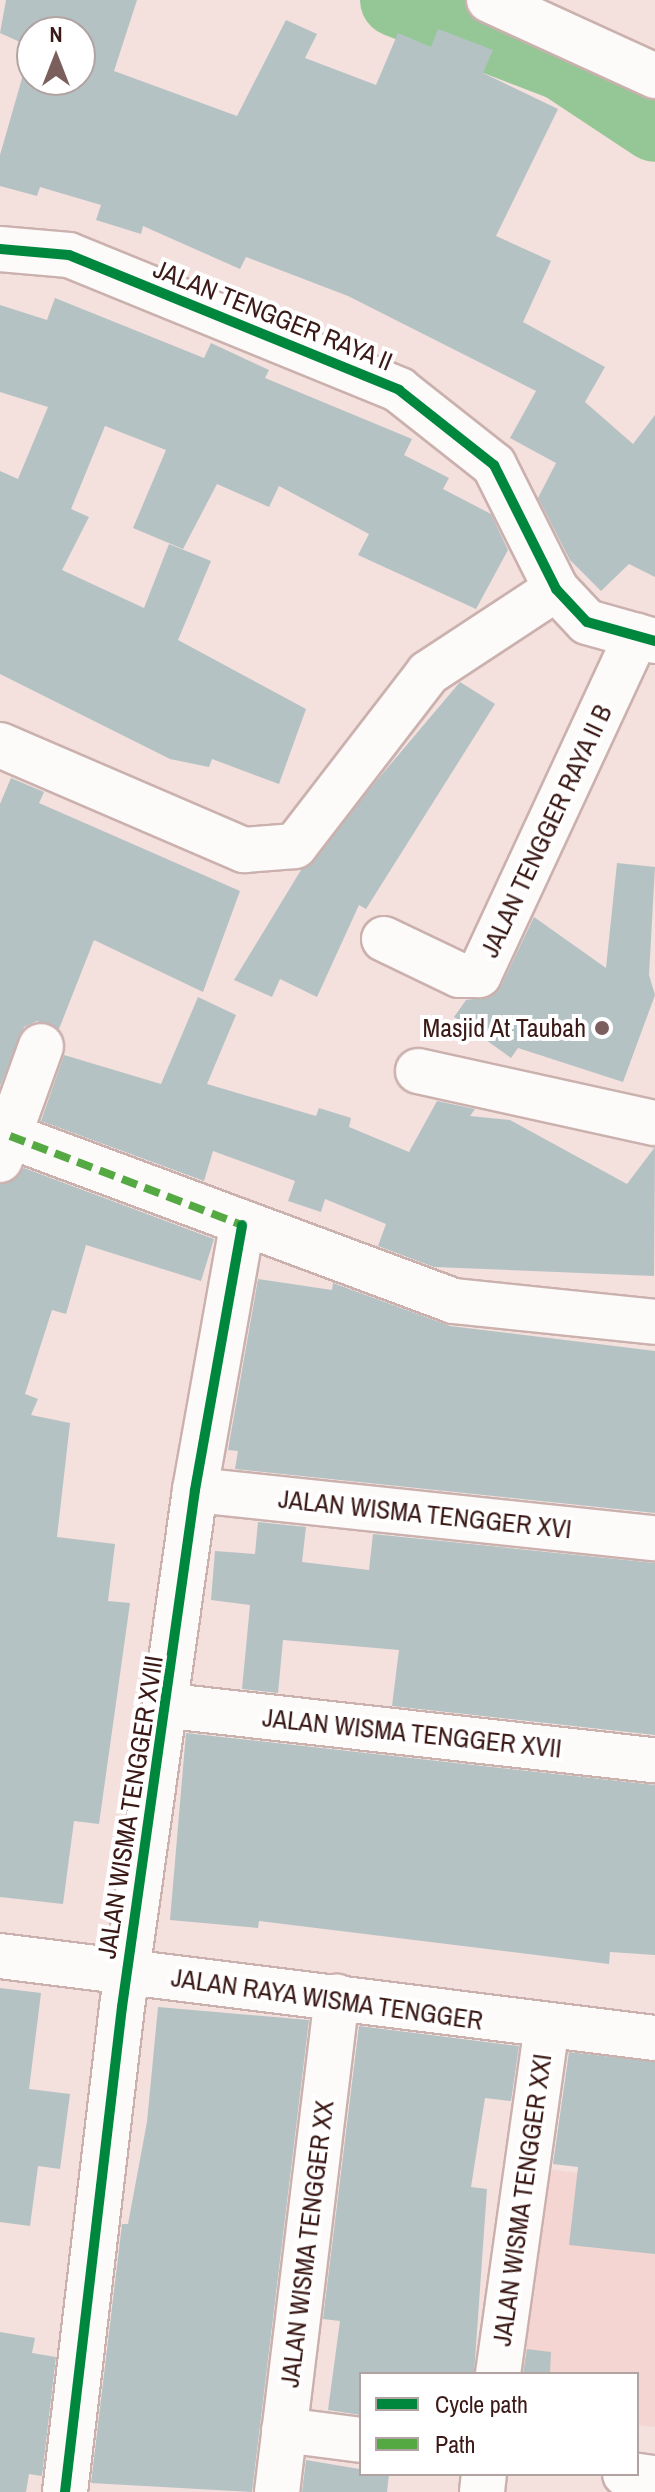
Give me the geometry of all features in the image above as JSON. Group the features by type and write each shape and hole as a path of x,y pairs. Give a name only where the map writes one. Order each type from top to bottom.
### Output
{"street":[{"path":"489,0 655,76"},
{"name":"JALAN TENGGER RAYA II","path":"0,249 69,255 399,390 494,465 556,589 587,622 645,638"},
{"path":"0,745 244,850 295,846 428,673 556,589"},
{"name":"JALAN TENGGER RAYA II B","path":"384,939 459,975 479,975 645,638"},
{"path":"41,1046 5,1148 242,1225 453,1301 655,1322"},
{"path":"418,1071 655,1123"},
{"name":"JALAN WISMA TENGGER XVIII","path":"65,2492 127,1972 170,1706 195,1490 242,1225"},
{"name":"JALAN WISMA TENGGER XVI","path":"195,1490 655,1538"},
{"name":"JALAN WISMA TENGGER XVII","path":"170,1706 655,1760"},
{"name":"JALAN RAYA WISMA TENGGER","path":"0,1956 337,1997 547,2027 655,2038"},
{"name":"JALAN WISMA TENGGER XX","path":"277,2492 337,1997"},
{"name":"JALAN WISMA TENGGER XXI","path":"498,2372 547,2027"},
{"path":"284,2430 359,2440"}],"shaded area":[{"path":"532,2167 655,2183 655,2427 639,2425 639,2372 508,2372"}],"building":[{"path":"6,0 137,0 114,71 237,116 286,20 317,34 305,58 376,85 398,33 431,47 438,29 493,50 483,73 558,109 496,236 551,261 523,322 605,367 585,402 633,444 655,415 655,577 629,564 601,591 570,560 538,498 556,463 510,438 536,391 348,296 246,257 240,269 143,226 141,234 96,220 101,205 40,187 37,196 0,186 0,155 17,96 96,96 96,16 16,16 16,40 0,33"},
{"path":"55,298 204,358 211,343 269,370 265,378 412,439 404,455 449,478 443,489 491,514 508,550 476,609 358,555 369,534 279,486 269,507 217,484 183,549 133,528 166,450 105,426 71,509 89,517 62,570 144,608 169,544 211,561 178,640 306,709 279,784 212,759 209,767 170,759 0,674 0,471 18,479 48,407 0,392 0,305 47,320"},
{"path":"460,682 495,704 366,909 359,905 317,997 280,979 272,997 234,980 301,870"},
{"path":"11,778 44,792 39,803 240,891 203,992 94,940 59,1029 37,1021 24,1027 0,1086 0,804"},
{"path":"617,863 655,867 649,975 655,995 623,1082 518,1048 511,1058 454,1017 466,1000 492,996 501,986 534,917 606,968"},
{"path":"198,997 236,1015 207,1084 316,1116 319,1108 351,1118 349,1127 409,1152 437,1101 475,1109 470,1116 510,1120 627,1184 655,1147 654,1276 434,1267 378,1246 386,1224 325,1199 321,1212 288,1201 295,1181 213,1151 204,1181 41,1121 64,1055 161,1084"},
{"path":"24,1168 214,1239 201,1281 86,1245 66,1314 52,1310 25,1394 38,1399 31,1415 70,1423 57,1537 115,1544 108,1601 130,1603 99,1824 74,1821 63,1904 0,1897 0,1184"},
{"path":"258,1279 332,1290 333,1283 450,1326 655,1351 655,1513 235,1469 238,1451 228,1450"},
{"path":"258,1522 306,1527 302,1562 369,1570 373,1534 655,1563 655,1735 392,1706 399,1650 283,1640 278,1693 242,1689 250,1605 211,1600 215,1551 255,1554"},
{"path":"186,1733 655,1785 655,1955 610,1952 609,1964 259,1921 258,1928 170,1920"},
{"path":"0,1988 41,1993 29,2089 70,2094 60,2169 38,2166 30,2226 0,2222"},
{"path":"158,2007 309,2020 252,2492 91,2483 122,2224 128,2224 147,2122"},
{"path":"359,2026 519,2046 511,2101 485,2098 471,2187 487,2189 474,2372 359,2372 359,2415 328,2410 340,2321 323,2319"},
{"path":"569,2052 655,2062 655,2254 569,2245 578,2167 553,2164"},
{"path":"0,2332 35,2338 32,2353 56,2357 42,2476 29,2474 26,2492 0,2492"},
{"path":"527,2349 551,2352 550,2372 523,2372"},
{"path":"306,2460 359,2469 359,2476 389,2476 387,2492 302,2492"}],"waterway":[{"path":"397,0 563,64 655,125"}],"marked path":[{"path":"10,1136 242,1225"}],"cycle path":[{"path":"0,249 69,255 399,390 494,465 556,589 587,622 655,641"},
{"path":"65,2492 122,2007 195,1490 242,1225"}],"place":[{"name":"Masjid At Taubah","path":"602,1028"}]}
